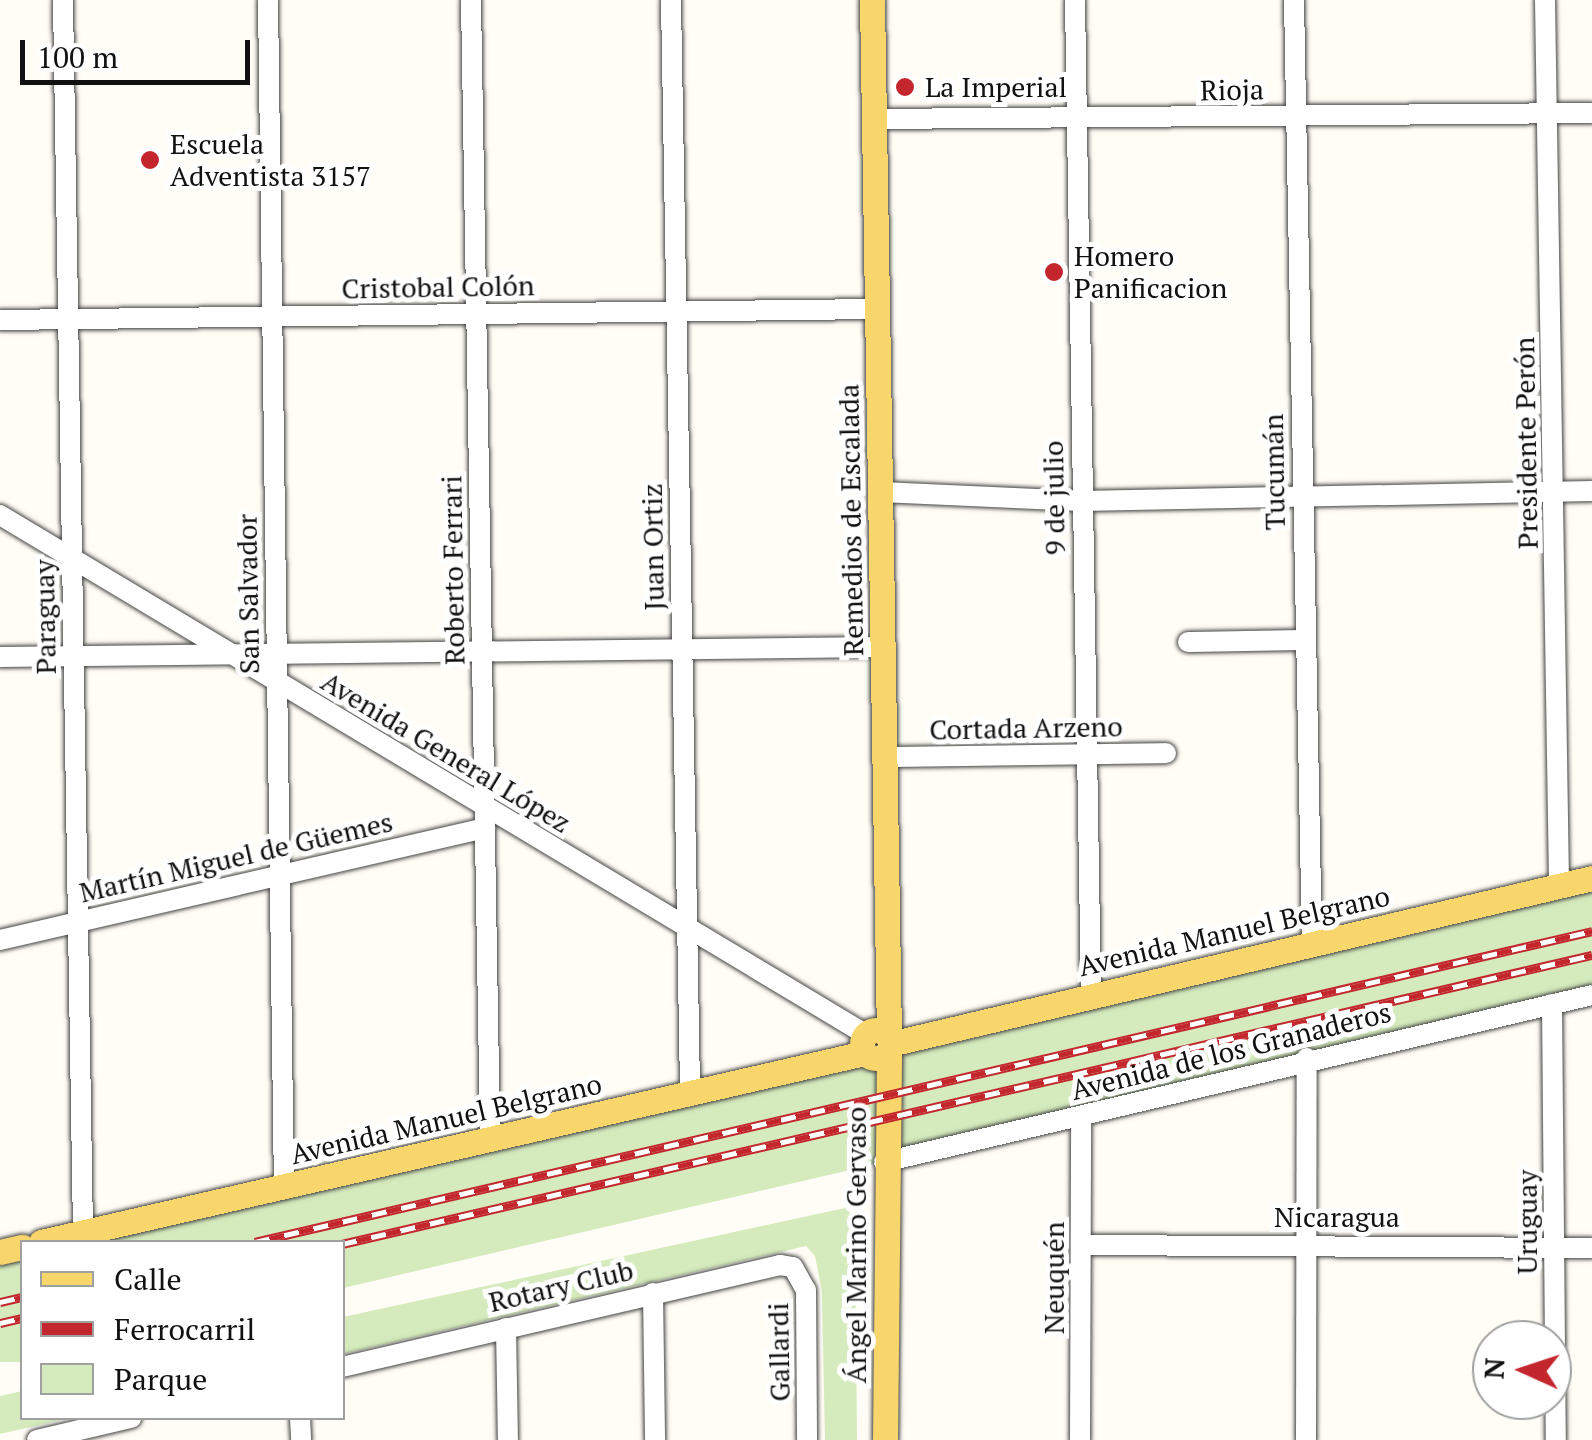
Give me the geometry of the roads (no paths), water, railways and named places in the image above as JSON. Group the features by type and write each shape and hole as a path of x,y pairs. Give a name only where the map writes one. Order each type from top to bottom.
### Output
{"main road":[{"name":"Remedios de Escalada","path":"872,0 886,758 879,1044"},
{"name":"Avenida Manuel Belgrano","path":"50,1240 690,1093 879,1044 1592,878"},
{"name":"Ángel Marino Gervaso","path":"879,1044 884,1162 885,1440"}],"street":[{"name":"Paraguay","path":"63,0 83,1233"},
{"name":"San Salvador","path":"268,0 284,1187"},
{"name":"Roberto Ferrari","path":"472,0 490,1139"},
{"name":"Juan Ortiz","path":"671,0 690,1093"},
{"name":"9 de julio","path":"1075,0 1091,995"},
{"name":"Tucumán","path":"1294,0 1312,944"},
{"name":"Presidente Perón","path":"1545,0 1556,492 1559,886"},
{"name":"Rioja","path":"873,119 1592,113"},
{"name":"Cristobal Colón","path":"0,320 876,309"},
{"path":"881,492 1081,501 1592,491"},
{"name":"Avenida General López","path":"0,514 879,1044"},
{"path":"1188,642 1305,640"},
{"path":"0,657 884,647"},
{"name":"Cortada Arzeno","path":"886,758 1166,754"},
{"name":"Martín Miguel de Güemes","path":"0,940 485,828"},
{"name":"Avenida de los Granaderos","path":"884,1162 1082,1117 1307,1058 1592,995"},
{"name":"Uruguay","path":"1552,1004 1556,1440"},
{"path":"1306,1440 1307,1058"},
{"name":"Neuquén","path":"1080,1440 1082,1117"},
{"name":"Nicaragua","path":"1082,1245 1592,1248"},
{"name":"Rotary Club","path":"345,1366 653,1292 793,1267"},
{"name":"Gallardi","path":"793,1267 806,1290 807,1440"},
{"path":"653,1292 655,1440"},
{"path":"506,1328 508,1440"},
{"path":"37,1440 122,1420"}],"railway":[{"path":"264,1240 1592,931"},
{"path":"345,1243 1592,955"},
{"path":"0,1302 20,1297"},
{"path":"0,1323 20,1318"}],"place":[{"name":"La Imperial","path":"905,87"},
{"name":"Escuela Adventista 3157","path":"150,160"},
{"name":"Homero Panificacion","path":"1054,272"}]}
